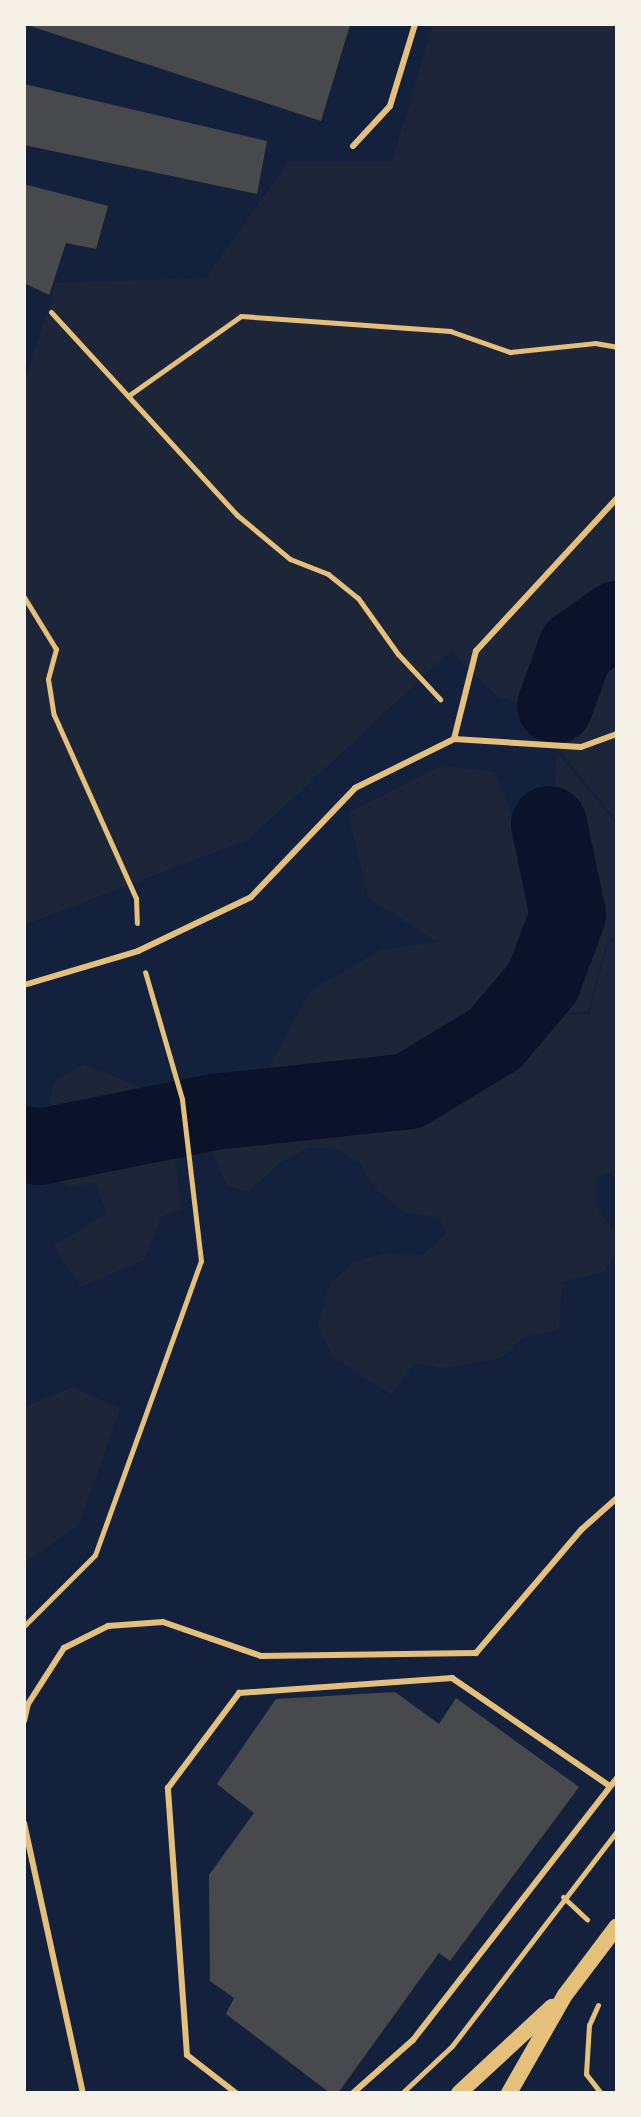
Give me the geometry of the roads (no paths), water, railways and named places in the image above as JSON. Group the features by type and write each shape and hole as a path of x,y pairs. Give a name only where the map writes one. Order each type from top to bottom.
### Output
{"main road":[{"path":"509,2093 565,1995 617,1926"},
{"path":"459,2093 565,1995"}],"lane":[{"path":"353,146 390,106 415,24"},
{"path":"454,739 476,651 617,498"},
{"path":"24,985 138,951 251,897 355,788 454,739 581,747 617,734"},
{"path":"24,1721 28,1704 64,1648 108,1626 163,1622 261,1656 476,1653 582,1529 617,1498"},
{"path":"236,2093 187,2055 168,1788 239,1693 452,1678 610,1786"},
{"path":"353,2093 413,2040 617,1778"},
{"path":"24,1823 83,2093"}],"waterway":[{"path":"555,706 576,648 617,619"},
{"path":"24,1144 39,1147 214,1112 409,1091 495,1039 543,982 568,915 549,824"}]}
